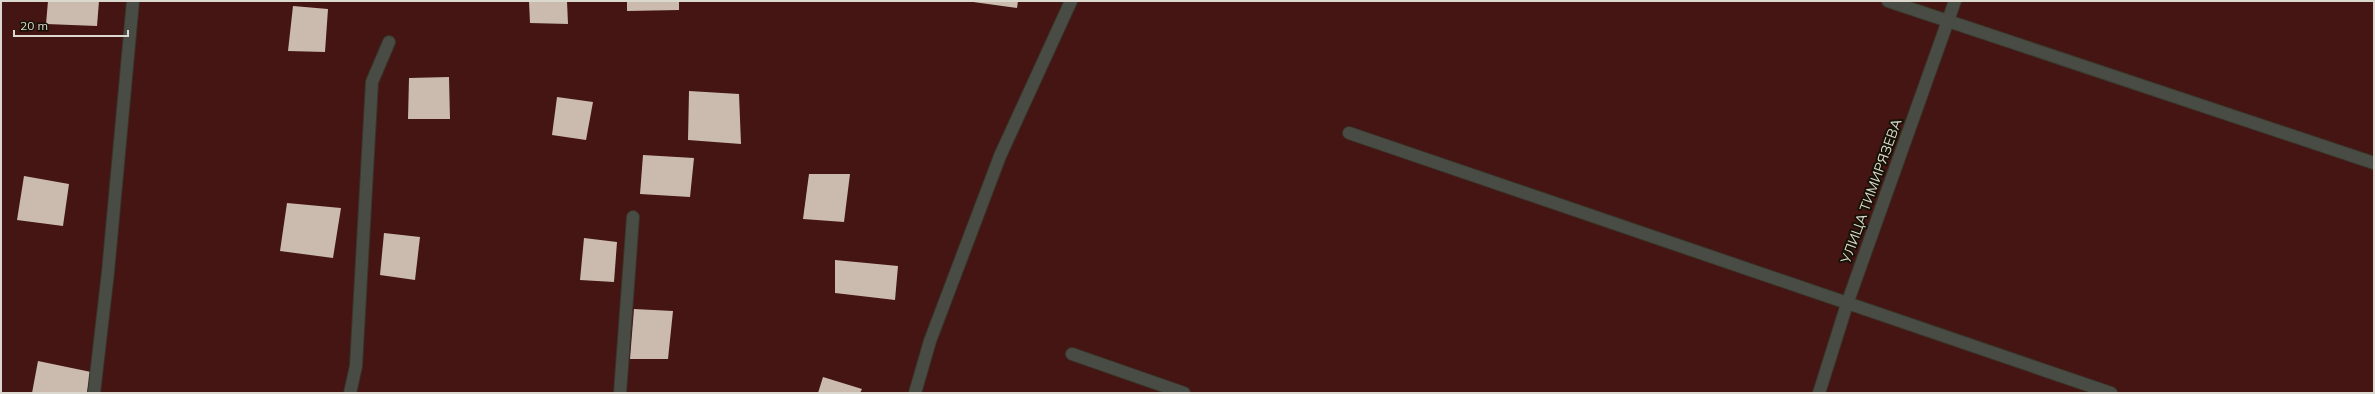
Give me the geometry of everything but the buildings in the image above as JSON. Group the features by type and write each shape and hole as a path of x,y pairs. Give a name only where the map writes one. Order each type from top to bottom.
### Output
{"street":[{"path":"94,393 108,272 133,1"},
{"path":"915,393 930,341 1000,156 1071,1"},
{"path":"1888,1 1947,22 2374,163"},
{"name":"УЛИЦА ТИМИРЯЗЕВА","path":"1819,393 1847,304 1955,1"},
{"path":"350,393 356,366 372,82 389,42"},
{"path":"1349,133 2111,393"},
{"path":"620,393 634,217"},
{"path":"1072,354 1184,393"}],"shaded area":[{"path":"1,1 2374,1 2374,393 1,393"}]}
